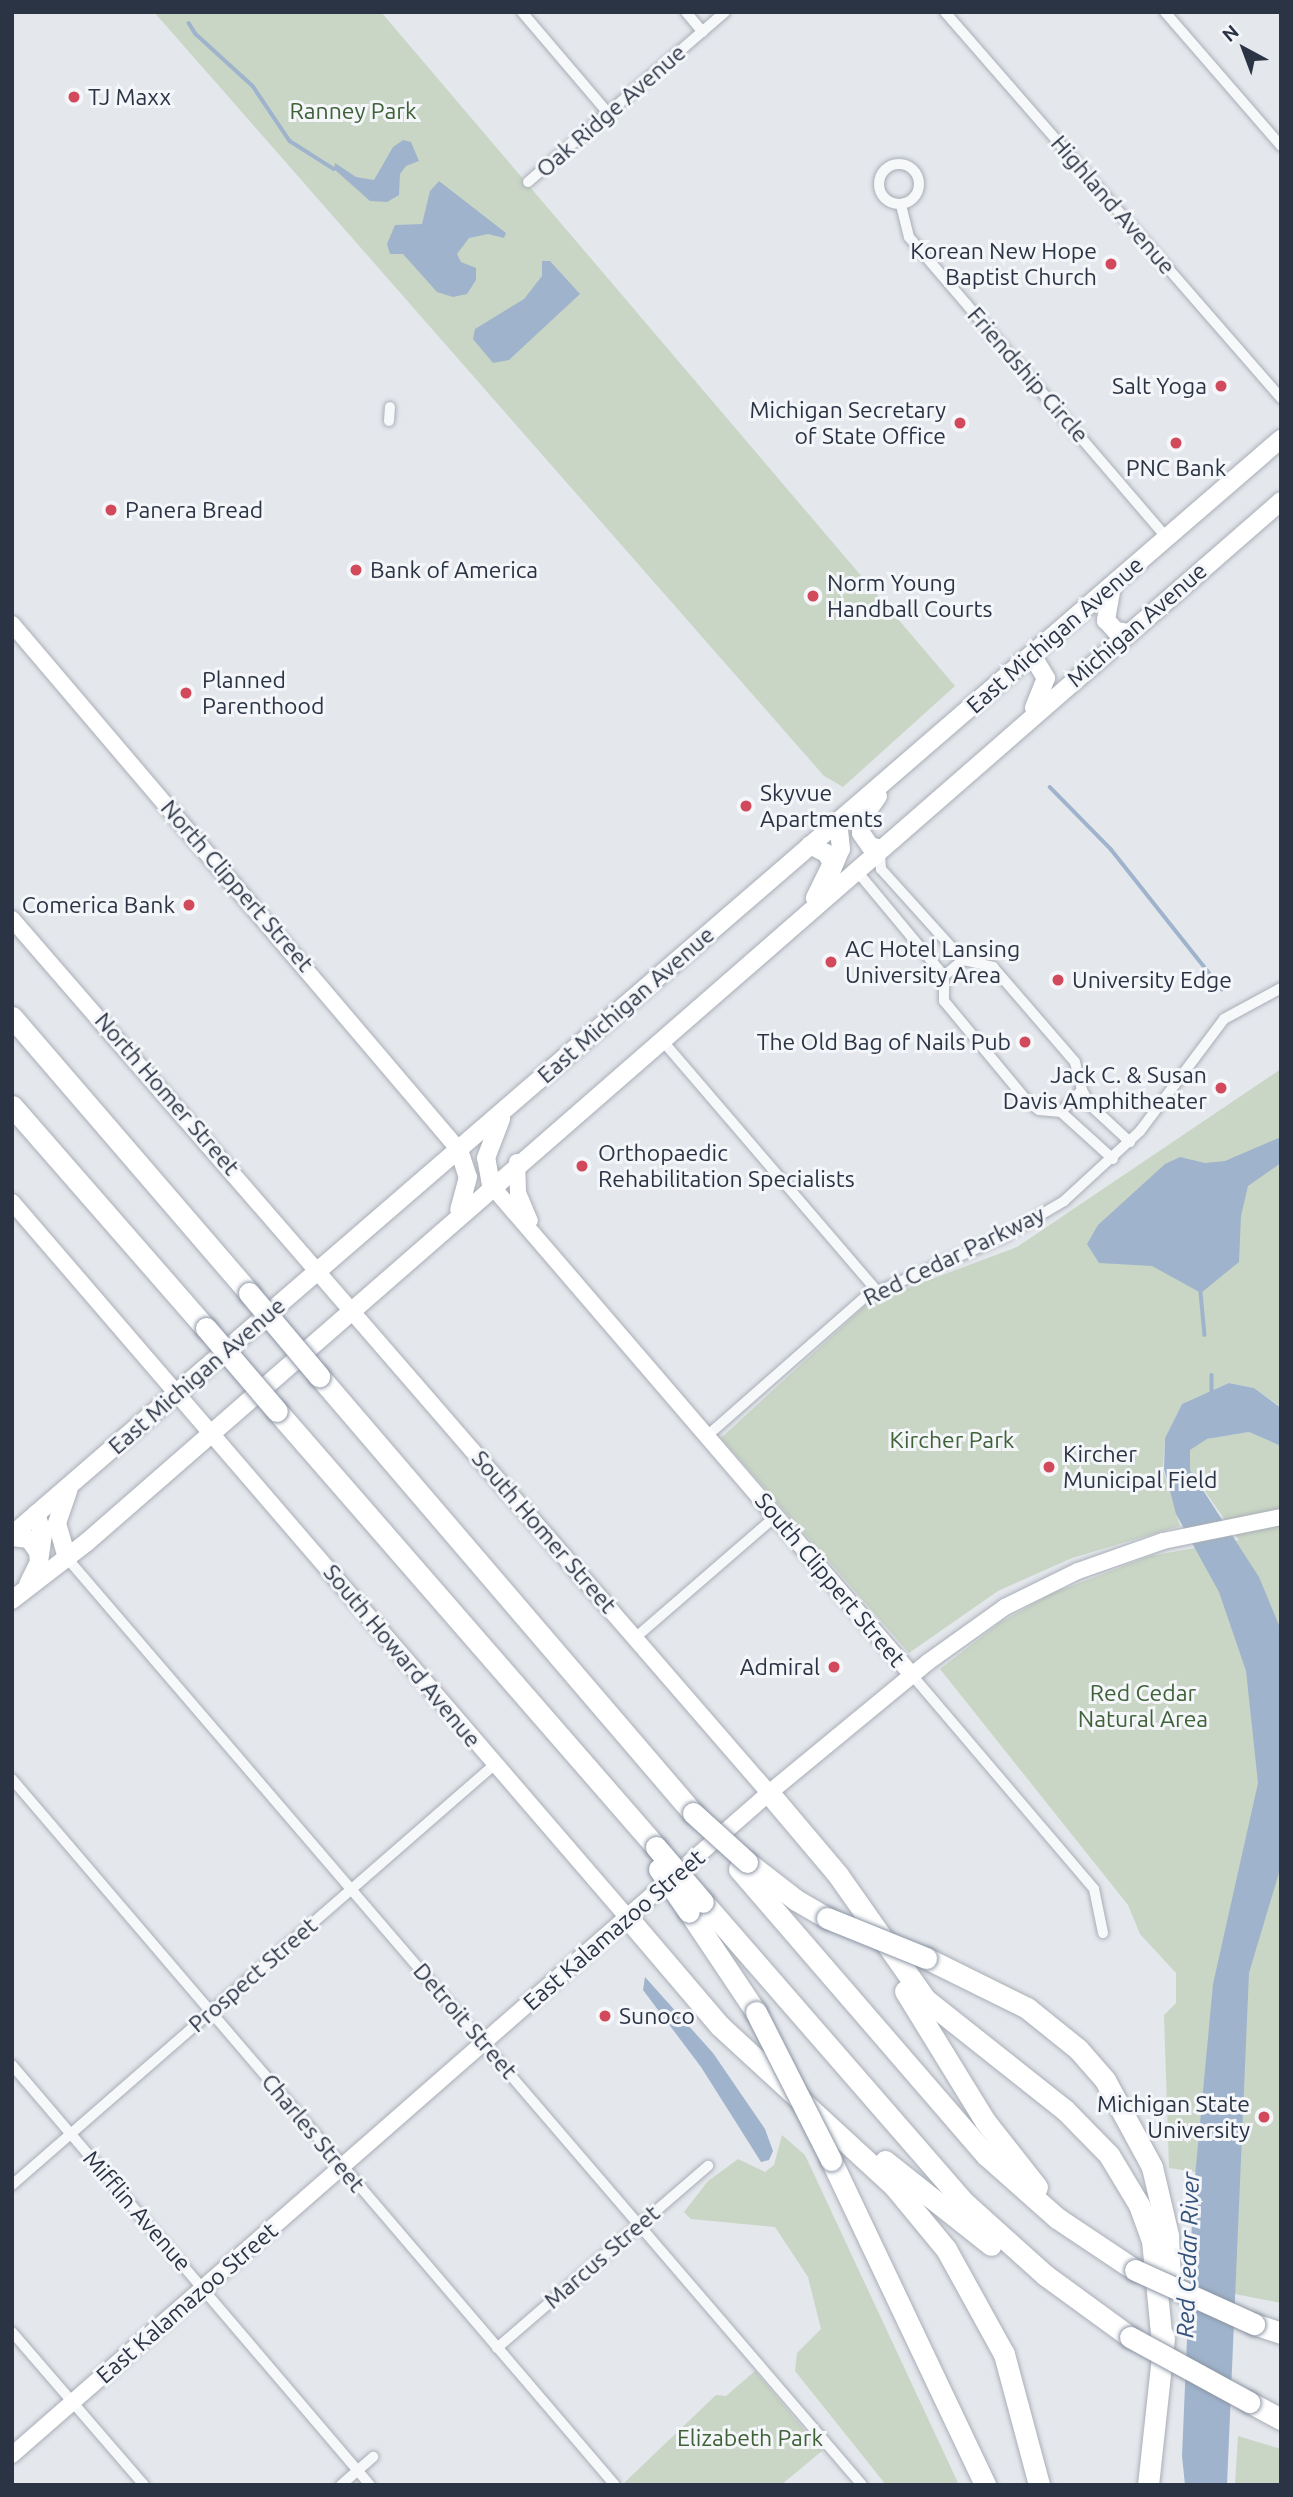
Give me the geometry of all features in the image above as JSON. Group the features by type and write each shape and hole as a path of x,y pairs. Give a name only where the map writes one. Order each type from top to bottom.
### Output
{"highway":[{"path":"12,1017 693,1813 743,1865 987,2156 1056,2218 1135,2270 1254,2324 1281,2333"},
{"path":"12,1106 515,1687 652,1850 696,1907 938,2175 1009,2245 1088,2308"},
{"path":"769,1793 823,1855 935,2010 1072,2116 1118,2168 1139,2205 1155,2252 1162,2344"},
{"path":"743,1865 827,1918 996,1989 1040,2017 1089,2062 1124,2109 1152,2167 1165,2214 1170,2266 1148,2485"},
{"path":"696,1907 756,2012 831,2160 985,2485"},
{"path":"862,1911 924,2022 1007,2153 1056,2207 1135,2270"},
{"path":"628,1918 715,2021 894,2186 946,2249 1004,2354 1039,2485"},
{"path":"783,2084 1014,2263 1130,2337 1281,2417"}],"main road":[{"name":"East Michigan Avenue","path":"12,1536 1281,439"},
{"name":"Michigan Avenue","path":"993,750 1281,500"},
{"path":"1112,586 1106,620 1116,631 1128,633"},
{"path":"1024,723 1045,688 1045,673 1032,655"},
{"name":"East Michigan Avenue","path":"18,1595 87,1542 447,1223 993,750"},
{"path":"856,870 855,841 862,819 897,771"},
{"path":"862,819 864,840 881,849"},
{"path":"802,917 831,873 841,849 838,821"},
{"path":"810,845 829,856 831,873"},
{"path":"491,1185 486,1169 488,1150 508,1107"},
{"path":"447,1223 461,1207 468,1182 459,1150"},
{"path":"67,1558 57,1533 60,1507 72,1483"},
{"path":"60,1507 65,1531 87,1542"},
{"path":"18,1595 39,1562 43,1534 36,1514"},
{"path":"12,1536 32,1542 39,1562"}],"street":[{"path":"522,12 608,113"},
{"path":"686,12 703,32"},
{"name":"Oak Ridge Avenue","path":"528,182 725,12"},
{"name":"Highland Avenue","path":"945,12 1281,398"},
{"path":"1165,12 1281,146"},
{"name":"Friendship Circle","path":"901,205 909,237 1167,538"},
{"path":"389,421 390,407"},
{"name":"North Clippert Street","path":"12,624 459,1150"},
{"path":"881,849 878,866 963,960 993,967 1075,1062 1082,1090 1089,1104 1130,1142"},
{"path":"856,870 944,976 944,1001 1028,1102 1039,1110 1061,1112 1113,1159"},
{"name":"North Homer Street","path":"12,919 320,1271"},
{"path":"944,976 963,960"},
{"name":"Red Cedar Parkway","path":"708,1435 876,1290 1003,1237 1064,1201 1130,1142 1224,1019 1259,996 1281,988"},
{"path":"661,1039 876,1290"},
{"path":"1061,1112 1082,1090"},
{"name":"South Clippert Street","path":"517,1162 520,1199 537,1236"},
{"name":"South Clippert Street","path":"491,1185 708,1435 1094,1889 1103,1933"},
{"name":"South Howard Avenue","path":"12,1202 628,1918"},
{"name":"South Homer Street","path":"320,1271 769,1793"},
{"path":"635,1638 776,1516"},
{"name":"East Kalamazoo Street","path":"12,2455 769,1793 912,1675 1005,1607 1078,1571 1163,1541 1281,1517"},
{"name":"Detroit Street","path":"67,1558 641,2223 862,2485"},
{"name":"Prospect Street","path":"12,2185 494,1765"},
{"name":"Charles Street","path":"12,1779 615,2485"},
{"name":"Mifflin Avenue","path":"12,2065 370,2485"},
{"name":"Marcus Street","path":"497,2348 708,2166"},
{"path":"12,2332 144,2485"},
{"path":"341,2485 373,2457"}],"green space":[{"name":"Ranney Park","path":"154,12 381,12 955,686 843,787 824,776"},
{"name":"Kircher Park","path":"1281,1069 1281,1407 1254,1388 1230,1383 1182,1404 1165,1438 1163,1469 1180,1526 1072,1558 998,1591 909,1653 721,1438 868,1303 1017,1247"},
{"name":"Red Cedar Natural Area","path":"1249,1432 1281,1446 1281,2303 1235,2294 1229,2177 1169,2168 1164,2015 1176,2003 1176,1973 1140,1934 1128,1905 940,1669 1001,1622 1053,1593 1150,1556 1239,1540 1190,1470 1190,1449 1207,1439"},
{"path":"782,2135 805,2155 959,2485 886,2485 795,2371 797,2353 821,2329 808,2277 775,2227 691,2219 684,2212 708,2181 738,2159 765,2172 774,2165"},
{"name":"Elizabeth Park","path":"755,2371 822,2451 781,2485 624,2483 716,2395 726,2396"},
{"path":"1238,2436 1281,2449 1281,2485 1235,2485"}],"water":[{"path":"403,140 411,142 419,161 406,166 400,174 399,195 387,202 370,201 334,169 335,163 356,177 374,180 393,147"},
{"path":"439,181 506,233 504,238 488,234 469,238 457,254 461,262 476,268 476,280 467,294 453,297 437,292 403,254 390,254 387,244 395,225 422,224 430,191"},
{"path":"542,261 550,261 580,294 509,360 493,363 473,339 475,329 524,299 542,276"},
{"path":"1281,1137 1281,1163 1248,1186 1241,1216 1239,1262 1201,1293 1152,1266 1099,1263 1087,1244 1098,1225 1165,1164 1180,1157 1205,1163 1225,1161"},
{"name":"Red Cedar River","path":"1229,1383 1254,1388 1281,1408 1281,1446 1249,1432 1207,1439 1190,1450 1190,1470 1259,1577 1281,1630 1281,1866 1249,1973 1227,2485 1185,2485 1182,2456 1193,2198 1213,1984 1258,1783 1246,1671 1219,1592 1176,1514 1164,1469 1165,1438 1182,1404"},
{"path":"645,1977 713,2053 765,2129 773,2151 769,2160 761,2162 701,2067 643,1990"}],"waterway":[{"path":"189,23 196,34 253,86 290,141 334,169"},
{"path":"1050,787 1111,849 1222,989"},
{"path":"1201,1293 1205,1335"},
{"path":"1212,1375 1212,1394"}],"place":[{"name":"TJ Maxx","path":"74,97"},
{"name":"Korean New Hope Baptist Church","path":"1111,264"},
{"name":"Salt Yoga","path":"1221,386"},
{"name":"Michigan Secretary of State Office","path":"960,423"},
{"name":"PNC Bank","path":"1176,443"},
{"name":"Panera Bread","path":"111,510"},
{"name":"Bank of America","path":"356,570"},
{"name":"Norm Young Handball Courts","path":"813,596"},
{"name":"Planned Parenthood","path":"186,693"},
{"name":"Skyvue Apartments","path":"746,806"},
{"name":"Comerica Bank","path":"189,905"},
{"name":"AC Hotel Lansing University Area","path":"831,962"},
{"name":"University Edge","path":"1058,980"},
{"name":"The Old Bag of Nails Pub","path":"1025,1042"},
{"name":"Jack C. & Susan Davis Amphitheater","path":"1221,1088"},
{"name":"Orthopaedic Rehabilitation Specialists","path":"582,1166"},
{"name":"Kircher Municipal Field","path":"1049,1467"},
{"name":"Admiral","path":"834,1667"},
{"name":"Sunoco","path":"605,2016"},
{"name":"Michigan State University","path":"1264,2117"}]}
